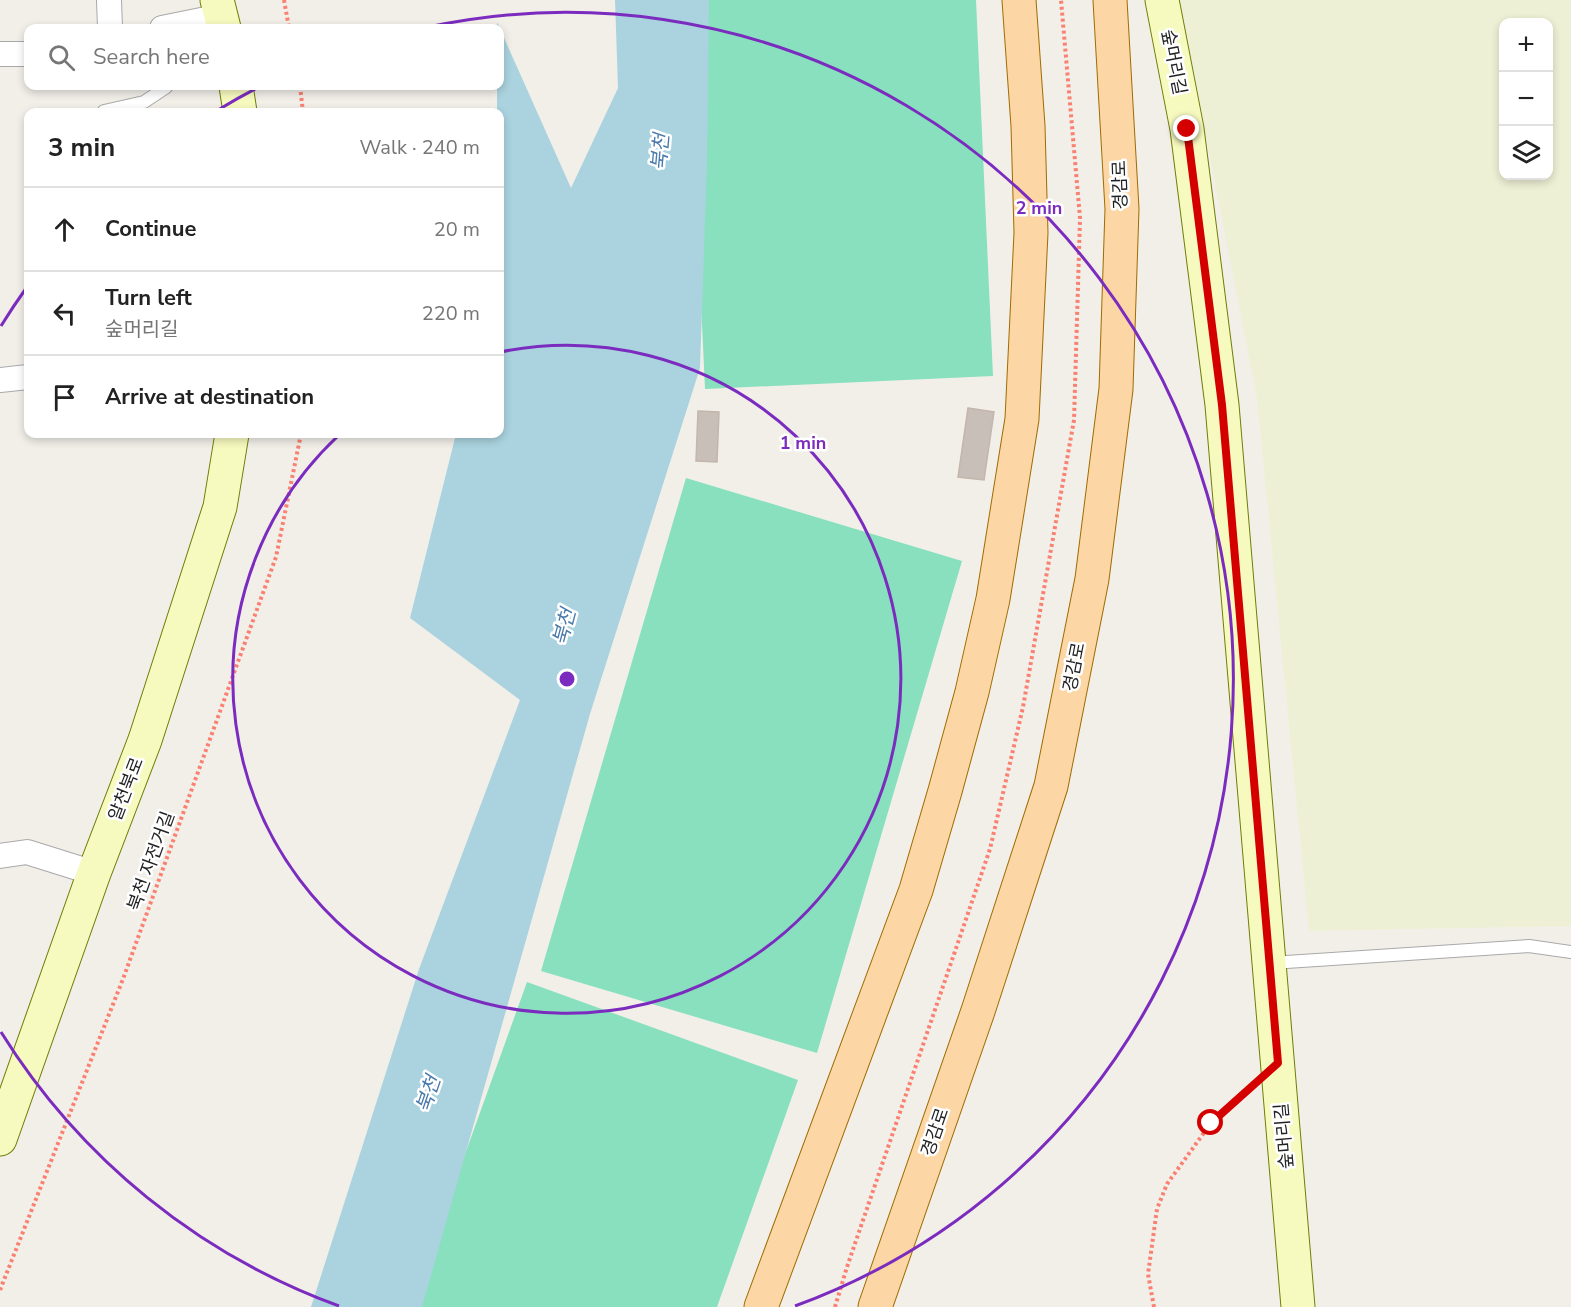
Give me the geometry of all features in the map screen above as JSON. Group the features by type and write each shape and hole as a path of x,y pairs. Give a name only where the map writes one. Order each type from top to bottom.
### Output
{"main road":[{"path":"761,1307 915,890 972,692 993,599 1022,419 1031,233 1027,114 1019,0"},
{"name":"경감로","path":"874,1307 978,1011 1051,786 1092,579 1117,377 1122,209 1110,0"}],"street":[{"path":"109,0 110,24"},
{"name":"숲머리길","path":"1162,0 1187,129 1222,405 1298,1307"},
{"path":"184,24 218,18"},
{"path":"0,54 24,54"},
{"path":"237,90 239,108"},
{"path":"0,380 24,377"},
{"name":"알천북로","path":"0,1139 94,873 145,740 220,507 231,438"},
{"path":"0,856 27,852 94,873"}],"lane":[{"path":"117,108 144,102 161,90"},
{"path":"1269,963 1529,946 1571,952"}],"path":[{"path":"284,0 288,24"},
{"path":"300,90 303,108"},
{"name":"북천 자전거길","path":"0,1290 123,979 276,557 301,438"},
{"path":"1154,1307 1148,1274 1157,1209 1167,1184 1211,1123 1278,1063"}],"green space":[{"path":"687,0 976,0 993,376 705,389"},
{"path":"1179,0 1571,0 1571,926 1309,931 1257,398"},
{"path":"686,478 962,561 817,1053 541,971"},
{"path":"527,982 798,1080 717,1307 410,1307"}],"water":[{"name":"북천","path":"615,0 709,0 707,162 700,368 590,714 422,1307 311,1307 419,969 520,700 410,618 455,438 504,438 504,108 497,108 497,90 504,90 504,38 571,188 618,88"}],"building":[{"path":"968,408 994,412 984,480 958,477"},
{"path":"698,411 719,412 717,462 696,461"}],"route":[{"path":"1187,129 1222,405 1278,1063 1211,1123"}]}
